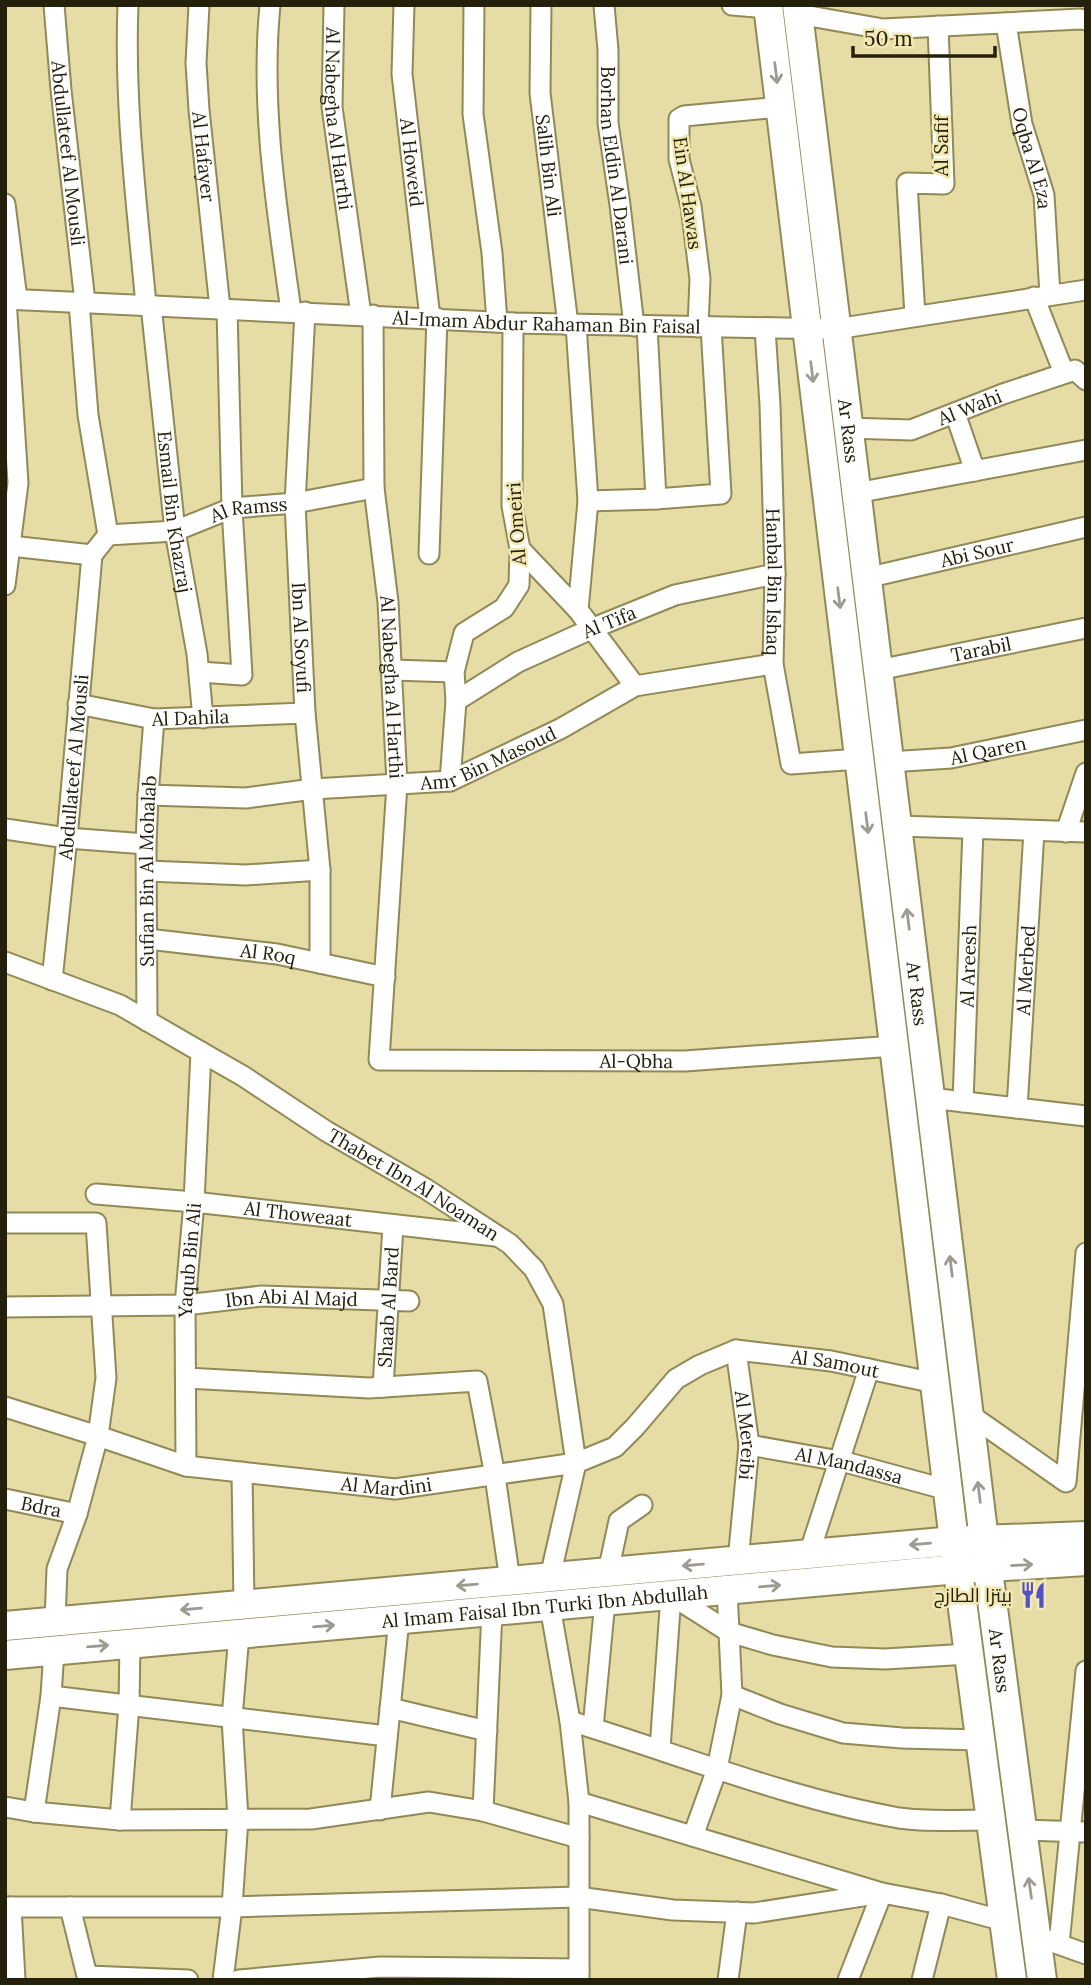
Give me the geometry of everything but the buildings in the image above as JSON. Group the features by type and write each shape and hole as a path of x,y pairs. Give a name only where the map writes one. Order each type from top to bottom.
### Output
{"street":[{"name":"Abdullateef Al Mousli","path":"54,5 82,302 88,415 108,535"},
{"name":"Esmail Bin Khazraj","path":"128,5 127,69 135,192 174,531 200,672 203,718"},
{"name":"Al Hafayer","path":"199,5 196,63 199,110 223,308 232,508"},
{"name":"Ibn Al Soyufi","path":"270,5 267,38 268,114 274,187 298,312 295,503 305,713 320,870 320,963"},
{"name":"Al Nabegha Al Harthi","path":"334,5 332,107 367,315 374,488 388,602 397,784 379,1060"},
{"name":"Al Howeid","path":"404,5 402,74 433,318 429,554"},
{"name":"Al Omeiri","path":"450,781 456,701 454,672 464,633 504,608 519,585 520,549 512,506 505,322 492,253 473,114 474,5"},
{"name":"Salih Bin Ali","path":"541,5 540,93 572,325 588,501 578,610"},
{"name":"Borhan Eldin Al Darani","path":"604,5 608,50 608,123 640,326 656,499"},
{"path":"732,5 768,7"},
{"name":"Ar Rass","path":"768,7 954,1541 1012,1980"},
{"path":"798,9 883,29 938,26 976,15 1006,23 1086,20"},
{"name":"Ar Rass","path":"798,9 986,1553 1022,1829 1047,1940 1042,1980"},
{"name":"Oqba Al Eza","path":"1006,23 1022,124 1044,195 1042,296 1064,373"},
{"name":"Al Safif","path":"915,316 907,183 944,184 938,26"},
{"name":"Ein Al Hawas","path":"588,501 721,494 691,206 680,159 678,120 684,116 780,107"},
{"path":"5,204 12,482 11,546 5,585"},
{"name":"Al-Imam Abdur Rahaman Bin Faisal","path":"9,299 572,325 836,329 1086,290"},
{"name":"Hanbal Bin Ishaq","path":"765,328 775,574 773,664 791,764 859,759"},
{"path":"1064,373 1075,370 1086,380"},
{"name":"Al Wahi","path":"848,428 911,430 1064,373"},
{"path":"955,413 975,471"},
{"path":"856,493 1086,450"},
{"name":"Al Ramss","path":"108,535 174,531 232,508 295,503 374,488"},
{"path":"200,672 242,675 232,508"},
{"name":"Abi Sour","path":"866,578 1086,527"},
{"path":"11,546 92,555 108,535"},
{"path":"520,549 578,610 635,686"},
{"name":"Abdullateef Al Mousli","path":"52,980 92,555"},
{"name":"Al Tifa","path":"456,701 518,662 675,595 775,574"},
{"name":"Tarabil","path":"878,670 1086,628"},
{"name":"Amr Bin Masoud","path":"148,795 246,799 313,789 450,781 560,729 635,686 773,664"},
{"path":"391,670 454,672"},
{"name":"Al Dahila","path":"78,704 154,719 305,713"},
{"name":"Sufian Bin Al Mohalab","path":"147,1021 146,844 154,719"},
{"name":"Al Qaren","path":"889,762 951,758 1086,730"},
{"path":"897,827 1076,832 1086,773"},
{"path":"5,829 67,838 146,844"},
{"name":"Al Areesh","path":"964,1101 973,829"},
{"name":"Al Merbed","path":"1017,1108 1034,831"},
{"path":"147,871 246,875 320,870"},
{"name":"Al Roq","path":"148,939 277,954 385,977"},
{"name":"Thabet Ibn Al Noaman","path":"5,962 120,1005 243,1076 326,1131 426,1189 510,1244 534,1269 553,1304 576,1463 550,1577"},
{"name":"Al-Qbha","path":"379,1060 685,1061 894,1046"},
{"name":"Yaqub Bin Ali","path":"186,1466 186,1305 201,1052"},
{"path":"930,1098 1086,1116"},
{"name":"Al Thoweaat","path":"96,1194 194,1202 499,1237"},
{"path":"5,1223 96,1223 106,1378 98,1436 77,1514 57,1569 55,1621"},
{"name":"Shaab Al Bard","path":"383,1387 393,1226"},
{"path":"969,1414 1066,1482 1086,1253"},
{"name":"Ibn Abi Al Majd","path":"5,1307 186,1305 262,1296 409,1301"},
{"name":"Al Samout","path":"736,1350 831,1362 935,1383"},
{"name":"Al Mardini","path":"5,1407 186,1466 396,1489 576,1463 615,1447 676,1378 736,1350"},
{"name":"Al Mereibi","path":"736,1350 749,1445 738,1561"},
{"path":"809,1554 869,1369"},
{"path":"186,1378 369,1388 477,1381 495,1476 510,1581"},
{"name":"Al Mandassa","path":"749,1445 838,1461 948,1490"},
{"path":"242,1472 244,1604"},
{"name":"Bdra","path":"5,1499 77,1514"},
{"path":"608,1572 619,1521 642,1504"},
{"name":"Al Imam Faisal Ibn Turki Ibn Abdullah","path":"5,1655 958,1569 986,1553 1086,1536"},
{"name":"Al Imam Faisal Ibn Turki Ibn Abdullah","path":"5,1626 954,1541 986,1553 1086,1561"},
{"path":"692,1836 717,1769 732,1695 727,1590"},
{"path":"660,1749 671,1595 729,1632 773,1645 832,1657 886,1659 969,1654"},
{"path":"593,1728 605,1601"},
{"path":"239,1980 380,1973 579,1975 579,1802 550,1606"},
{"path":"483,1811 492,1611"},
{"path":"380,1810 399,1619"},
{"path":"223,1980 232,1907 238,1819 232,1718 239,1634"},
{"path":"120,1820 129,1705 130,1643"},
{"path":"34,1812 51,1696 54,1650"},
{"path":"1086,1671 1078,1832 1047,1940 1086,1954"},
{"path":"732,1695 780,1714 844,1733 980,1740"},
{"path":"51,1696 387,1737"},
{"path":"390,1708 487,1731"},
{"path":"569,1721 812,1798 902,1818 991,1820"},
{"path":"5,1807 120,1820 311,1819 429,1802 483,1811 579,1838"},
{"path":"579,1802 882,1893 942,1904 1004,1921"},
{"path":"1022,1829 1078,1832"},
{"path":"15,1980 8,1907 232,1907 578,1897 673,1910 754,1913 882,1893"},
{"path":"848,1980 882,1893"},
{"path":"922,1980 942,1904"},
{"path":"70,1907 88,1978 188,1980"},
{"path":"728,1980 737,1912"}],"place":[{"name":"بيتزا الطازج","path":"1033,1595"}]}
